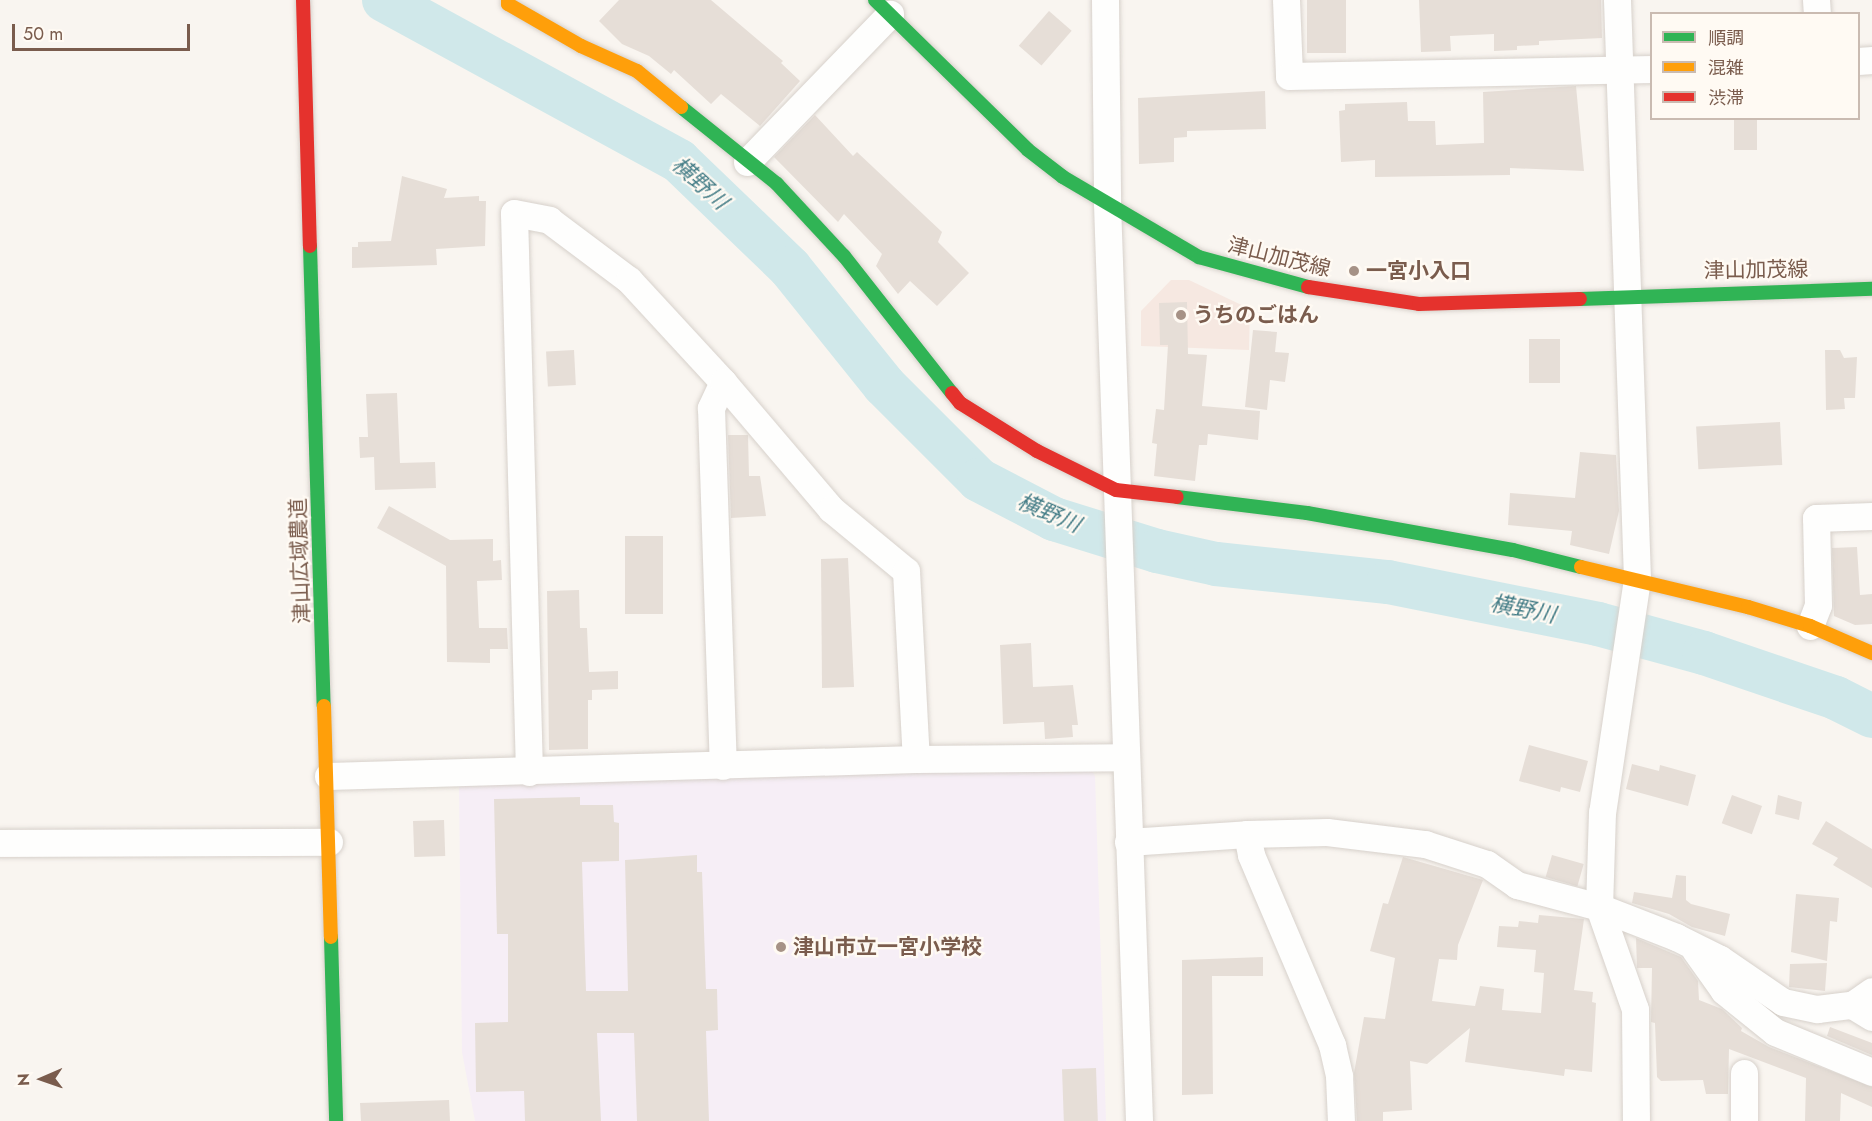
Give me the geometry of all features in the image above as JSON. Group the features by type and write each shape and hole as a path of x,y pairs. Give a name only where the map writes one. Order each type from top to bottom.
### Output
{"street":[{"name":"津山広域農道","path":"303,0 328,776 336,1121"},
{"path":"508,0 508,4 581,46 637,71 777,184 844,256 960,403 1037,451 1116,491 1307,513 1513,550 1636,590 1810,626 1872,653"},
{"path":"1105,0 1107,204 1138,1121"},
{"path":"1286,0 1289,76 1650,69"},
{"path":"1617,0 1630,294 1636,590 1602,812 1599,907 1635,1009 1635,1121"},
{"path":"747,162 883,7"},
{"name":"津山加茂線","path":"883,7 1028,150 1107,204 1199,257 1273,280 1342,294 1419,304 1630,294 1872,289"},
{"path":"529,772 514,213 549,220 629,280 723,382 831,509 906,571 916,759"},
{"path":"723,382 711,408 723,766"},
{"path":"1810,626 1818,605 1816,518 1872,516"},
{"path":"328,776 529,772 916,759 1125,756"},
{"path":"1128,842 1247,834 1327,832 1416,843 1486,864 1517,885 1599,907 1692,945 1783,1002 1822,1009 1865,1005"},
{"path":"1247,834 1251,855 1332,1045 1339,1076 1341,1121"},
{"path":"0,843 329,842"},
{"path":"1692,945 1724,991 1775,1032 1872,1072"},
{"path":"1809,1047 1822,1009"},
{"path":"1744,1073 1744,1121"}],"shaded area":[{"path":"1171,280 1189,280 1250,309 1249,350 1141,346 1141,311"},
{"name":"津山市立一宮小学校","path":"1091,769 1095,776 1106,1121 475,1121 462,1052 459,782"}],"building":[{"path":"619,0 711,0 783,61 781,63 800,81 760,126 721,94 711,104 674,70 671,74 649,56 622,44 599,21"},
{"path":"1307,0 1346,0 1346,53 1307,53"},
{"path":"1419,0 1601,0 1602,38 1539,41 1539,45 1517,46 1517,50 1494,51 1494,34 1450,36 1451,51 1421,52"},
{"path":"1049,11 1072,31 1041,65 1019,46"},
{"path":"1576,86 1584,171 1510,168 1510,175 1375,177 1375,160 1341,162 1339,111 1345,110 1345,104 1407,102 1408,121 1435,121 1436,145 1484,143 1483,92"},
{"path":"1265,91 1266,129 1187,131 1187,137 1174,138 1174,162 1139,164 1138,98"},
{"path":"815,115 853,156 857,152 942,232 938,242 969,273 937,306 910,281 898,294 876,266 882,254 844,214 838,222 774,157"},
{"path":"1734,120 1757,120 1757,150 1734,150"},
{"path":"402,176 447,189 444,198 479,196 479,201 486,201 485,246 436,249 437,265 352,268 352,247 358,247 358,242 391,241"},
{"path":"1187,302 1188,354 1207,355 1202,406 1260,411 1258,440 1208,434 1207,445 1199,445 1195,481 1154,476 1157,444 1152,443 1156,409 1164,410 1168,345 1160,345 1159,303"},
{"path":"1253,330 1277,332 1275,352 1289,353 1285,382 1270,380 1267,410 1245,407"},
{"path":"1529,339 1560,339 1560,383 1529,383"},
{"path":"574,350 576,385 548,386 546,351"},
{"path":"1825,350 1840,350 1844,358 1857,357 1855,398 1844,398 1845,409 1826,410"},
{"path":"397,393 400,463 435,462 436,488 375,490 374,457 360,458 359,437 368,437 366,394"},
{"path":"1780,422 1782,465 1698,469 1696,426"},
{"path":"728,435 748,435 749,476 760,476 766,516 731,518"},
{"path":"1580,452 1616,455 1619,511 1609,554 1570,545 1572,531 1508,525 1510,493 1575,498"},
{"path":"389,506 450,540 493,539 493,561 501,560 502,580 477,581 479,628 507,628 508,649 490,649 490,663 447,662 446,566 377,528"},
{"path":"625,536 663,536 663,614 625,614"},
{"path":"1857,547 1860,595 1872,594 1872,624 1855,625 1834,616 1832,548"},
{"path":"848,558 854,687 822,688 821,559"},
{"path":"579,590 580,628 587,628 589,672 618,671 618,689 592,690 592,700 588,700 588,749 549,750 547,591"},
{"path":"1031,643 1033,687 1073,685 1078,725 1072,725 1073,737 1045,739 1044,722 1003,724 1000,645"},
{"path":"1529,745 1588,761 1580,792 1561,787 1560,792 1519,781"},
{"path":"1632,764 1659,771 1660,765 1696,775 1688,806 1626,789"},
{"path":"1732,795 1762,806 1752,834 1722,823"},
{"path":"1778,795 1802,802 1799,820 1775,814"},
{"path":"580,797 580,805 613,805 614,822 619,823 619,861 582,862 586,991 628,991 625,860 697,855 697,872 702,872 706,989 717,989 718,1030 706,1031 709,1121 637,1121 634,1033 597,1033 601,1121 525,1121 524,1091 476,1092 475,1023 508,1022 508,934 497,934 494,799"},
{"path":"444,820 445,856 414,857 413,821"},
{"path":"1826,821 1872,849 1872,888 1833,865 1838,858 1812,844"},
{"path":"1552,855 1584,864 1577,886 1546,877"},
{"path":"1403,857 1483,880 1458,945 1457,960 1439,959 1432,1001 1475,1006 1480,986 1504,989 1502,1010 1541,1013 1544,973 1534,972 1536,950 1497,947 1499,926 1518,927 1519,921 1538,923 1539,915 1584,919 1574,990 1593,992 1592,1002 1596,1003 1592,1072 1565,1069 1564,1076 1465,1062 1470,1028 1427,1064 1410,1061 1412,1110 1383,1112 1383,1121 1357,1121 1354,1073 1364,1017 1385,1019 1395,958 1370,951 1383,903 1388,904"},
{"path":"1676,875 1686,876 1686,900 1691,904 1730,914 1725,936 1692,927 1669,914 1632,903 1634,892 1672,898"},
{"path":"1796,894 1839,898 1837,922 1830,921 1827,961 1791,952"},
{"path":"1636,938 1681,957 1698,981 1699,1000 1722,1009 1742,1028 1741,1031 1769,1047 1872,1087 1872,1107 1841,1093 1840,1121 1805,1121 1806,1078 1729,1049 1728,1094 1706,1094 1703,1080 1661,1081 1657,1077 1655,1023 1651,1022 1652,968 1637,968"},
{"path":"1263,957 1263,976 1212,976 1213,1094 1182,1095 1182,960"},
{"path":"1827,963 1825,991 1789,987 1790,964"},
{"path":"1830,1027 1872,1043 1872,1055 1827,1036"},
{"path":"1096,1068 1098,1121 1064,1121 1062,1069"},
{"path":"449,1100 450,1121 361,1121 360,1103"}],"waterway":[{"name":"横野川","path":"384,0 679,161 790,268 884,385 979,480 1054,519 1157,551 1216,564 1388,582 1598,624 1704,653 1836,698 1872,716"}],"traffic: fast":[{"path":"875,0 1028,150 1063,177 1199,257 1308,287"},
{"path":"681,107 777,184 844,256 952,393"},
{"path":"310,246 324,706"},
{"path":"1580,299 1872,289"},
{"path":"1177,497 1307,513 1513,550 1581,567"},
{"path":"331,937 336,1121"}],"traffic: slow":[{"path":"508,0 508,4 581,46 637,71 681,107"},
{"path":"1581,567 1748,607 1810,626 1872,653"},
{"path":"324,706 331,937"}],"traffic: jam":[{"path":"303,0 310,246"},
{"path":"1308,287 1419,304 1580,299"},
{"path":"952,393 960,403 1037,451 1116,490 1177,497"}],"place":[{"name":"一宮小入口","path":"1354,271"},
{"name":"うちのごはん","path":"1181,315"},
{"name":"津山市立一宮小学校","path":"781,947"}]}
